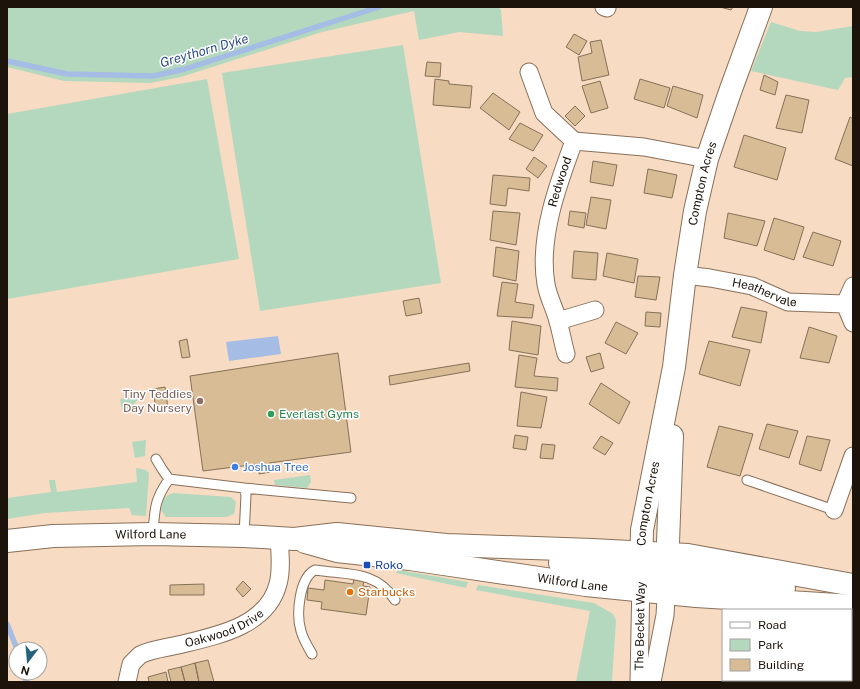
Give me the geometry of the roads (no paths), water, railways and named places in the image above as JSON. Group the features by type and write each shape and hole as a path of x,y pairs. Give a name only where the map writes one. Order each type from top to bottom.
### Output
{"main road":[{"name":"Compton Acres","path":"641,571 642,530 674,367 685,276 695,211 707,160 761,7"},
{"name":"Compton Acres","path":"667,574 674,367"},
{"name":"Wilford Lane","path":"7,541 38,536 153,534 287,538 337,534 446,545 667,574 688,556 853,585"},
{"name":"Wilford Lane","path":"287,538 337,551 436,563 586,585 641,571"},
{"path":"641,571 810,591 848,606"}],"street":[{"path":"529,72 544,113 574,141"},
{"name":"Redwood","path":"566,354 558,321 546,284 544,261 558,182 574,141 644,147 707,160"},
{"name":"Heathervale","path":"685,276 710,278 752,286 788,302 845,304"},
{"path":"853,286 845,304 853,323"},
{"path":"558,321 595,310"},
{"path":"834,510 853,456"},
{"name":"Oakwood Drive","path":"127,682 131,664 140,655 228,633 242,625 262,609 273,596 278,585 280,567 287,538"},
{"name":"The Becket Way","path":"639,682 641,571"},
{"name":"The Becket Way","path":"652,682 665,616 667,574"}],"lane":[{"path":"156,459 169,479 351,498"},
{"path":"153,534 154,508 158,495 169,479"},
{"path":"747,480 834,510"},
{"path":"244,488 246,495 244,536"},
{"path":"312,654 300,630 298,615 304,581 308,574 315,570 371,578 386,587 395,600"}],"water":[{"path":"278,336 281,354 229,361 226,342"}],"waterway":[{"name":"Greythorn Dyke","path":"7,61 67,74 153,76 185,69 379,7"},
{"name":"Greythorn Dyke","path":"7,624 14,641"}],"place":[{"name":"Tiny Teddies Day Nursery","path":"200,401"},
{"name":"Everlast Gyms","path":"271,414"},
{"name":"Joshua Tree","path":"235,467"},
{"name":"Roko","path":"367,565"},
{"name":"Starbucks","path":"350,592"}]}
